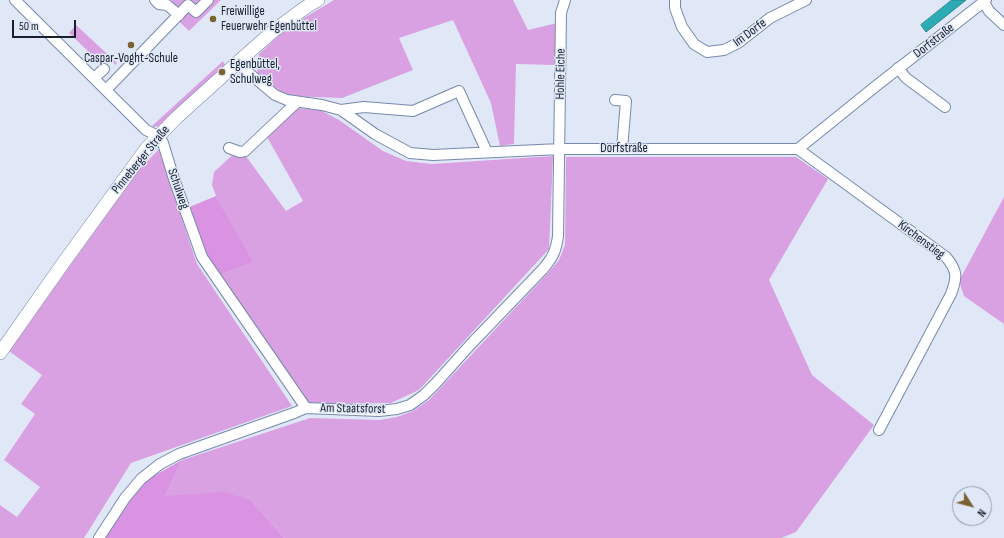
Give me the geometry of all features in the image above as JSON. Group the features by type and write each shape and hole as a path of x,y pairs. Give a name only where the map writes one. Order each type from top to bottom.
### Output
{"main road":[{"name":"Pinneberger Straße","path":"0,353 64,262 140,158 158,136 272,32 318,0"}],"street":[{"path":"15,0 146,130 158,136"},
{"path":"155,0 159,4 167,5 179,15"},
{"path":"106,90 188,5 196,12 208,0"},
{"name":"Hohle Eiche","path":"560,148 562,13 565,0"},
{"name":"Im Dorfe","path":"675,0 675,8 682,27 694,44 707,52 724,50 738,43 770,18 806,0"},
{"path":"985,1 989,11 1004,25"},
{"name":"Dorfstraße","path":"237,63 274,95 287,100 322,105 341,110 375,134 410,153 433,154 560,148 798,149 898,68 985,1"},
{"path":"898,68 906,78 945,107"},
{"path":"94,78 104,69"},
{"path":"341,110 364,107 413,111 459,91 487,152"},
{"path":"615,100 626,102 622,149"},
{"path":"230,148 240,152 245,151 297,102"},
{"name":"Schulweg","path":"158,136 163,143 174,179 202,257 306,408"},
{"name":"Am Staatsforst","path":"99,538 125,498 142,479 160,464 179,454 306,408 379,411 397,409 410,404 424,395 551,259 556,248 558,236 560,148"},
{"name":"Kirchenstieg","path":"798,149 946,257 952,264 956,273 955,284 951,294 879,430"}],"shaded area":[{"path":"172,0 221,0 189,31 167,10"},
{"path":"334,0 513,0 528,30 557,23 554,65 516,64 514,144 500,146 491,103 453,20 399,38 413,70 342,98 287,96 257,74 259,54 287,28"},
{"path":"76,25 117,63 115,65 110,58 104,57 90,63 86,59 91,54 69,33"},
{"path":"223,61 225,65 161,126 152,126"},
{"path":"284,107 320,110 339,120 383,151 406,161 432,164 553,156 549,249 419,390 391,403 309,404 220,275 252,262 216,196 212,185 214,172 240,148 286,211 303,201 262,128"},
{"path":"159,149 197,264 292,406 131,463 84,538 0,538 0,505 17,517 40,487 4,460 35,414 21,404 42,375 9,351 138,171"},
{"path":"566,157 796,157 828,179 769,280 812,375 874,425 796,532 781,538 284,538 251,500 165,496 182,460 310,418 380,420 397,417 413,411 429,400 559,260 565,245"},
{"path":"216,196 253,262 220,275 206,256 187,208"},
{"path":"1004,197 1004,324 964,296 959,281"},
{"path":"182,460 165,496 223,492 251,500 284,538 105,538 143,482"}],"water":[{"path":"952,0 966,0 926,32 921,25"}],"place":[{"name":"Freiwillige Feuerwehr Egenbüttel","path":"213,19"},
{"name":"Caspar-Voght-Schule","path":"131,45"},
{"name":"Egenbüttel, Schulweg","path":"222,72"}]}
